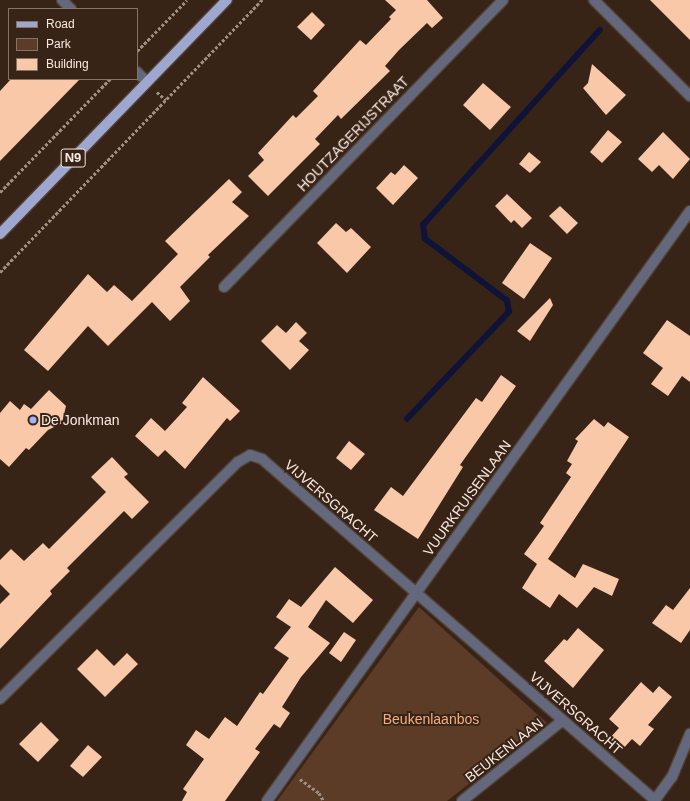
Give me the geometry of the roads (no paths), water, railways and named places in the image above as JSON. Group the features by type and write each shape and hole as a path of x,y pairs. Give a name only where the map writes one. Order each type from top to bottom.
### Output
{"main road":[{"name":"N9","path":"0,234 227,0"}],"street":[{"path":"62,0 70,8"},
{"name":"HOUTZAGERIJSTRAAT","path":"224,287 503,0"},
{"path":"594,0 690,96"},
{"path":"138,73 146,82"},
{"name":"VUURKRUISENLAAN","path":"267,801 690,211"},
{"name":"VIJVERSGRACHT","path":"0,699 238,462 250,455 262,459 656,801"},
{"name":"BEUKENLAAN","path":"462,801 563,720"},
{"path":"656,801 672,777 690,734"}],"waterway":[{"path":"407,419 509,312 507,301 425,239 423,225 600,30"}],"place":[{"name":"De Jonkman","path":"33,420"}],"park label":[{"name":"Beukenlaanbos","path":"431,719"}]}
